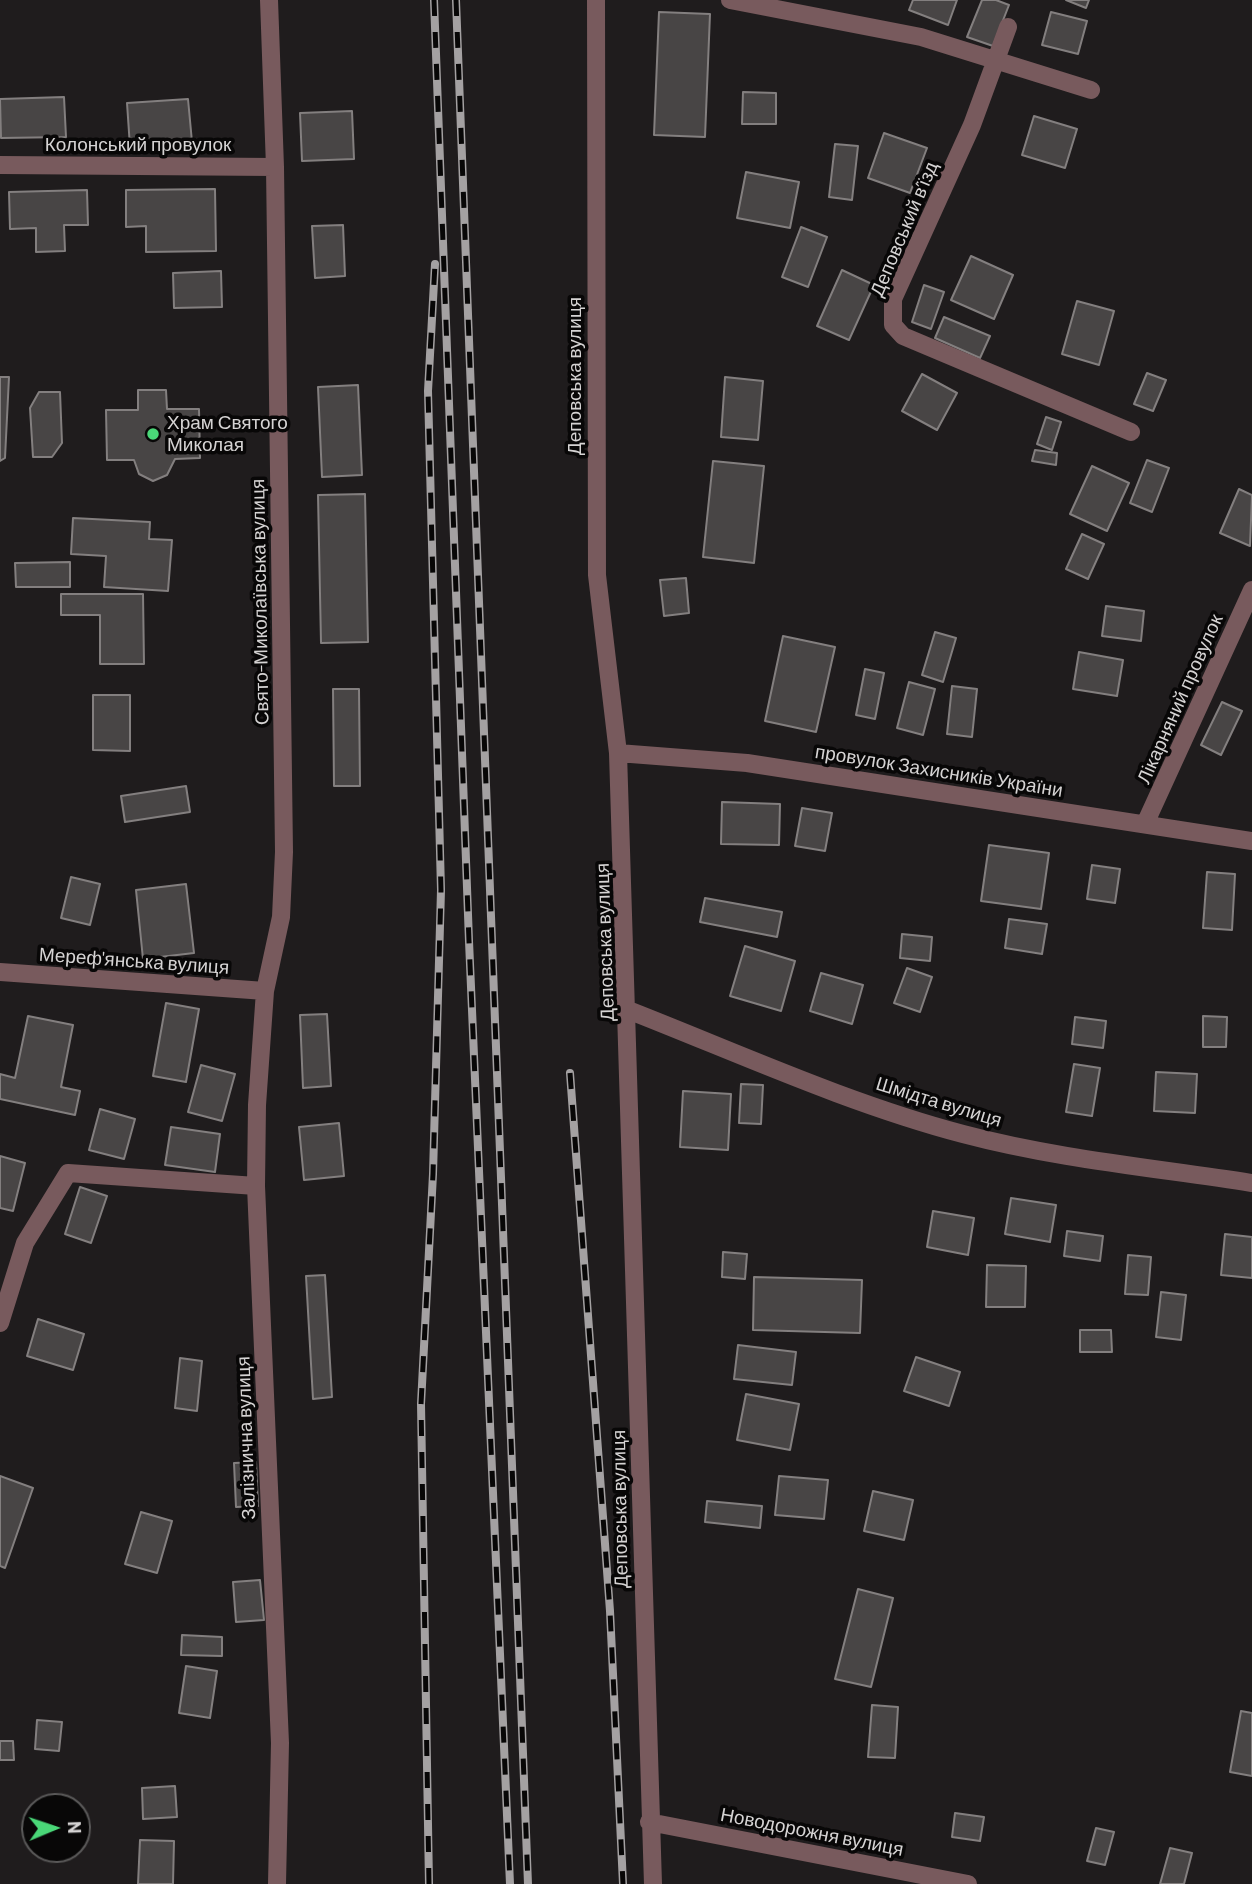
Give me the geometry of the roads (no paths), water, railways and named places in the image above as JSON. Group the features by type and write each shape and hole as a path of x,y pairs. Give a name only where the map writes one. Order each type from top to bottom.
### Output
{"street":[{"name":"Свято-Миколаївська вулиця","path":"265,991 281,917 284,852 275,167 269,0"},
{"name":"Деповська вулиця","path":"596,0 597,575 618,753 653,1884"},
{"path":"730,0 921,37 1090,90"},
{"name":"Деповський в’їзд","path":"1008,27 972,125 893,299 892,325 903,336 1131,432"},
{"name":"Колонський провулок","path":"0,165 275,167"},
{"name":"Лікарняний провулок","path":"1146,824 1252,590"},
{"name":"провулок Захисників України","path":"618,753 747,763 1252,841"},
{"name":"Мереф'янська вулиця","path":"0,972 265,991"},
{"name":"Залізнична вулиця","path":"265,991 257,1105 256,1185 280,1743 277,1884"},
{"name":"Шмідта вулиця","path":"628,1010 890,1112 964,1135 1039,1150 1252,1183"},
{"path":"0,1323 25,1243 68,1172 256,1185"},
{"name":"Новодорожня вулиця","path":"649,1822 968,1884"}],"railway":[{"path":"434,0 469,941 510,1884"},
{"path":"456,0 528,1884"},
{"path":"429,1884 421,1404 433,1174 441,890 428,391 435,264"},
{"path":"570,1073 610,1611 623,1884"}],"place":[{"name":"Храм Святого Миколая","path":"153,434"}]}
